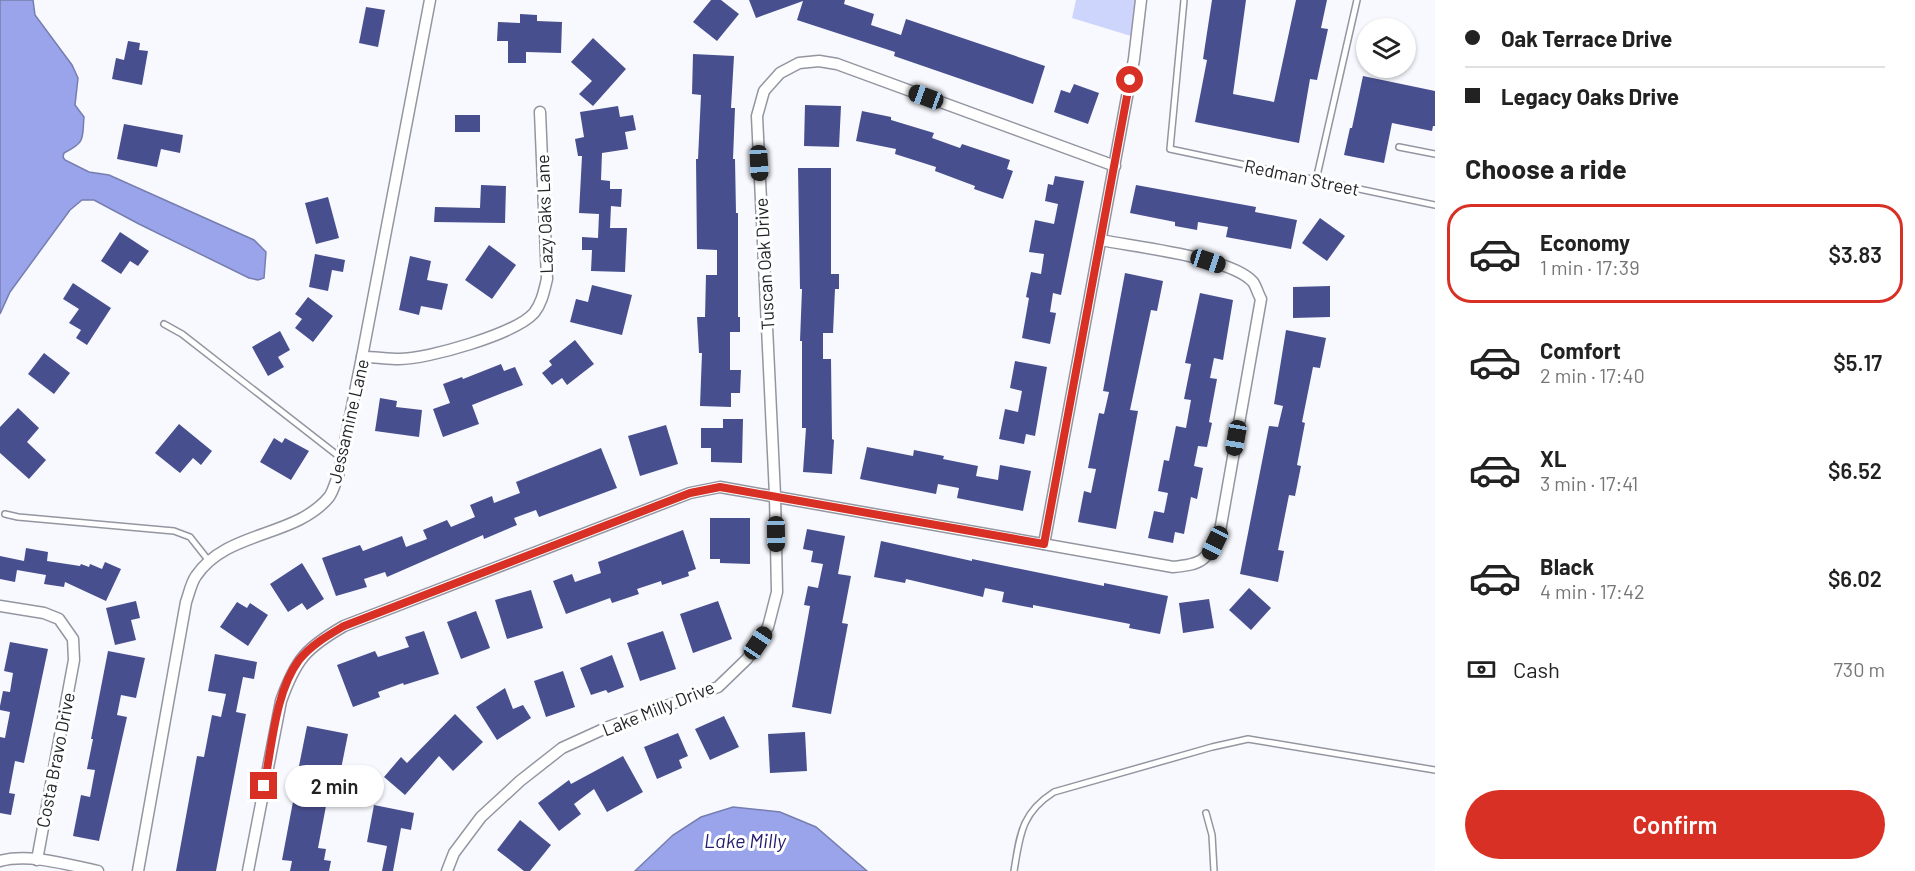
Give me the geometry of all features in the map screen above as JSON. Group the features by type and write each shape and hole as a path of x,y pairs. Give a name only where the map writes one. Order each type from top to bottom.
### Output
{"street":[{"name":"Jessamine Lane","path":"138,871 186,602 196,576 210,562 240,541 292,523 319,507 331,495 362,357 430,0"},
{"path":"1044,544 1115,166 1134,59 1141,0"},
{"name":"Tuscan Oak Drive","path":"775,495 757,116 764,91 780,73 799,63 819,61 837,64 1115,166"},
{"name":"Lazy Oaks Lane","path":"362,357 401,359 439,353 513,327 533,314 543,298 546,279 540,112"},
{"path":"248,871 280,701 290,674 300,659 318,641 344,626 690,493 720,487 1173,567 1196,565 1209,554 1220,531 1261,299 1252,282 1234,270 1208,261 1101,240"},
{"name":"Lake Milly Drive","path":"447,871 454,853 481,817 520,781 562,748 608,727 718,687 747,659 768,627 777,592 775,495"},
{"name":"Costa Bravo Drive","path":"0,606 44,613 59,620 73,639 74,660 37,860"},
{"path":"0,861 37,860 98,871"}],"lane":[{"name":"Redman Street","path":"1184,0 1170,149 1435,205"},
{"path":"1316,180 1357,0"},
{"path":"1399,147 1435,154"},
{"path":"164,324 182,334 341,458"},
{"path":"4,514 174,531 190,537 210,562"},
{"path":"1014,871 1029,813 1038,802 1054,792 1212,747 1248,739 1435,770"},
{"path":"1206,813 1212,835 1214,871"}],"shaded area":[{"path":"1076,0 1135,0 1131,36 1072,18"}],"water":[{"path":"0,0 33,0 35,15 72,65 78,78 75,105 84,117 83,135 76,146 64,153 65,160 89,172 109,175 254,240 266,252 264,278 258,280 249,278 94,200 82,200 70,210 10,292 0,314"},
{"name":"Lake Milly","path":"733,807 780,812 816,827 867,871 635,871 673,835 701,817"}],"building":[{"path":"711,0 721,0 739,14 717,41 693,22"},
{"path":"749,0 845,0 844,4 874,14 871,25 901,35 906,19 1045,66 1033,104 894,56 895,52 797,20 803,1 756,18"},
{"path":"1212,0 1246,0 1233,94 1274,102 1296,0 1327,0 1321,28 1328,29 1317,80 1310,79 1299,143 1195,122 1207,60 1203,59"},
{"path":"366,7 385,10 378,47 359,43"},
{"path":"520,14 537,15 537,21 562,22 561,53 526,52 526,63 508,63 508,41 497,41 498,22 520,23"},
{"path":"593,38 626,69 593,106 579,94 592,81 571,62"},
{"path":"128,41 140,43 139,50 148,51 142,85 112,79 116,58 124,60"},
{"path":"693,54 734,56 731,108 735,108 733,159 735,159 736,213 738,213 740,332 730,332 730,370 741,370 740,393 731,393 731,407 700,406 702,353 699,353 697,317 705,317 706,275 717,275 717,250 697,249 696,159 698,159 701,95 692,94"},
{"path":"1363,78 1435,91 1435,126 1432,131 1392,123 1384,163 1344,155 1350,128 1352,128"},
{"path":"1074,84 1099,93 1088,124 1054,112 1061,90 1070,93"},
{"path":"805,105 841,106 839,147 804,146"},
{"path":"618,106 620,117 633,115 636,130 625,132 628,149 602,153 601,180 610,181 610,189 622,189 621,207 611,206 610,228 627,228 625,272 591,271 592,250 582,250 582,237 598,238 599,214 579,213 582,156 578,156 575,139 584,137 580,112"},
{"path":"862,111 891,117 891,120 934,133 932,138 960,148 962,144 1010,160 1007,169 1013,171 1003,199 935,171 936,167 895,154 896,149 856,141"},
{"path":"455,115 480,115 480,132 455,132"},
{"path":"124,124 183,135 180,153 161,149 157,167 117,159"},
{"path":"798,168 831,168 831,274 839,274 839,289 835,289 833,333 823,333 823,359 831,359 832,439 834,440 832,474 803,472 806,428 802,428 802,341 800,341 802,289 800,289"},
{"path":"1055,176 1084,181 1061,295 1053,293 1050,312 1056,313 1050,344 1022,338 1031,272 1041,274 1044,254 1029,252 1035,220 1054,224 1058,204 1045,201 1048,184 1053,185"},
{"path":"481,185 506,186 505,223 434,222 435,207 480,208"},
{"path":"1136,185 1256,207 1255,212 1297,220 1291,249 1226,237 1228,227 1198,222 1197,230 1175,226 1175,222 1130,213"},
{"path":"328,197 339,238 316,244 305,203"},
{"path":"1320,218 1345,236 1327,261 1302,243"},
{"path":"120,232 149,251 138,266 130,261 121,274 101,261"},
{"path":"489,245 516,265 492,299 465,280"},
{"path":"315,254 345,260 343,272 332,270 328,291 309,287"},
{"path":"410,256 431,261 427,280 448,284 442,310 421,306 419,315 399,310"},
{"path":"1125,273 1163,281 1157,311 1151,310 1130,410 1138,411 1116,529 1078,522 1084,491 1091,493 1096,469 1088,468 1099,413 1104,414 1109,392 1103,391"},
{"path":"73,283 111,308 87,345 76,338 81,330 69,323 79,309 63,299"},
{"path":"592,285 632,295 622,335 570,322 576,299 588,302"},
{"path":"1330,286 1330,317 1293,318 1293,287"},
{"path":"1200,293 1233,300 1223,360 1214,358 1210,378 1217,379 1207,447 1198,446 1194,466 1203,468 1197,499 1191,497 1184,534 1175,532 1173,543 1148,538 1154,511 1164,513 1168,493 1158,491 1164,460 1169,461 1176,426 1186,428 1191,400 1184,399 1191,364 1185,363"},
{"path":"308,297 333,316 313,342 295,328 302,319 295,314"},
{"path":"1286,330 1326,338 1320,368 1313,367 1302,422 1305,423 1297,465 1301,466 1295,496 1289,495 1278,550 1284,551 1278,582 1240,574 1269,426 1278,427 1283,406 1274,404"},
{"path":"280,331 290,350 278,357 284,367 268,376 252,347"},
{"path":"575,340 594,364 567,385 562,378 552,385 542,373 552,365 549,361"},
{"path":"44,353 70,373 54,394 28,374"},
{"path":"1015,361 1047,367 1035,436 1026,434 1024,444 999,439 1005,409 1018,412 1022,391 1010,388"},
{"path":"501,364 504,371 515,367 523,385 472,405 479,424 443,437 433,409 450,403 443,384"},
{"path":"380,398 397,401 396,407 422,410 419,437 375,431"},
{"path":"18,408 39,428 27,442 46,460 29,479 0,453 0,427"},
{"path":"723,419 743,419 742,463 711,462 711,448 701,448 701,428 723,428"},
{"path":"179,424 212,451 201,465 193,458 180,473 155,453"},
{"path":"666,425 678,464 640,476 628,436"},
{"path":"274,438 282,443 285,438 309,451 291,480 260,462"},
{"path":"867,447 913,456 914,450 944,456 943,459 978,466 976,476 998,480 1000,465 1031,471 1023,511 957,498 959,488 938,484 936,494 860,479"},
{"path":"601,448 617,488 539,517 536,510 514,518 517,525 484,539 483,535 387,577 385,572 364,579 367,587 336,596 322,558 360,545 363,551 402,536 406,547 427,539 423,530 447,520 451,527 475,517 470,505 492,496 494,503 520,493 516,482"},
{"path":"710,518 750,518 750,564 720,563 720,559 710,559"},
{"path":"807,529 845,536 838,574 851,576 842,623 848,624 831,714 792,707 810,606 804,605 808,586 818,588 823,564 811,562 813,551 803,549"},
{"path":"683,530 696,569 688,572 689,576 662,585 661,581 637,589 639,594 612,603 610,598 566,614 553,581 572,574 575,582 601,573 598,562"},
{"path":"881,541 972,561 972,559 1104,586 1104,583 1168,596 1160,634 1129,628 1130,624 1033,605 1033,608 1002,602 1004,592 985,588 983,597 906,579 905,583 874,577"},
{"path":"26,548 48,552 47,561 80,566 81,564 89,567 90,564 102,569 105,562 121,569 106,601 65,582 64,587 44,584 46,575 17,570 15,582 0,579 0,556 24,561"},
{"path":"302,563 324,599 307,610 302,603 288,612 270,584"},
{"path":"1249,588 1271,608 1251,630 1229,610"},
{"path":"531,590 543,628 507,639 495,600"},
{"path":"1209,599 1214,628 1183,633 1179,603"},
{"path":"136,601 140,618 131,620 136,640 115,645 106,608"},
{"path":"718,601 732,639 693,653 680,614"},
{"path":"237,602 247,608 250,603 268,615 248,646 220,627"},
{"path":"476,611 490,648 461,659 447,622"},
{"path":"424,631 439,674 378,692 380,697 353,707 337,665 375,651 378,657 409,647 405,637"},
{"path":"663,631 676,669 640,681 627,643"},
{"path":"10,642 48,649 24,763 15,761 9,793 15,794 11,815 0,813 0,737 5,738 10,712 0,710 0,706 3,691 10,692 13,673 4,671"},
{"path":"108,651 145,658 136,698 121,695 117,715 127,717 99,841 73,836 81,795 90,797 95,770 87,769"},
{"path":"215,654 257,662 254,679 243,677 236,712 246,714 216,871 176,871 197,756 204,757 212,715 221,717 226,694 208,691"},
{"path":"612,655 624,687 608,693 606,690 591,695 580,668"},
{"path":"563,671 575,707 546,717 534,681"},
{"path":"505,688 513,709 523,705 531,718 497,740 476,707"},
{"path":"455,714 483,742 453,771 439,756 405,795 384,777 401,757 407,763"},
{"path":"724,716 739,747 710,760 695,729"},
{"path":"307,726 348,734 340,774 299,766"},
{"path":"805,732 807,771 770,773 768,734"},
{"path":"678,733 688,756 679,760 682,768 657,779 644,747"},
{"path":"623,756 643,792 607,812 594,789 574,804 581,814 559,831 538,803 569,780 571,784"},
{"path":"295,791 317,796 315,804 326,806 318,848 326,849 324,860 331,861 329,871 290,871 292,861 282,860"},
{"path":"374,805 414,813 411,830 401,828 393,871 382,871 387,846 367,842"},
{"path":"520,820 551,845 530,871 524,871 497,850"}],"route":[{"path":"264,786 280,701 290,674 300,659 318,641 344,626 690,493 720,487 1044,544 1130,80"}]}
